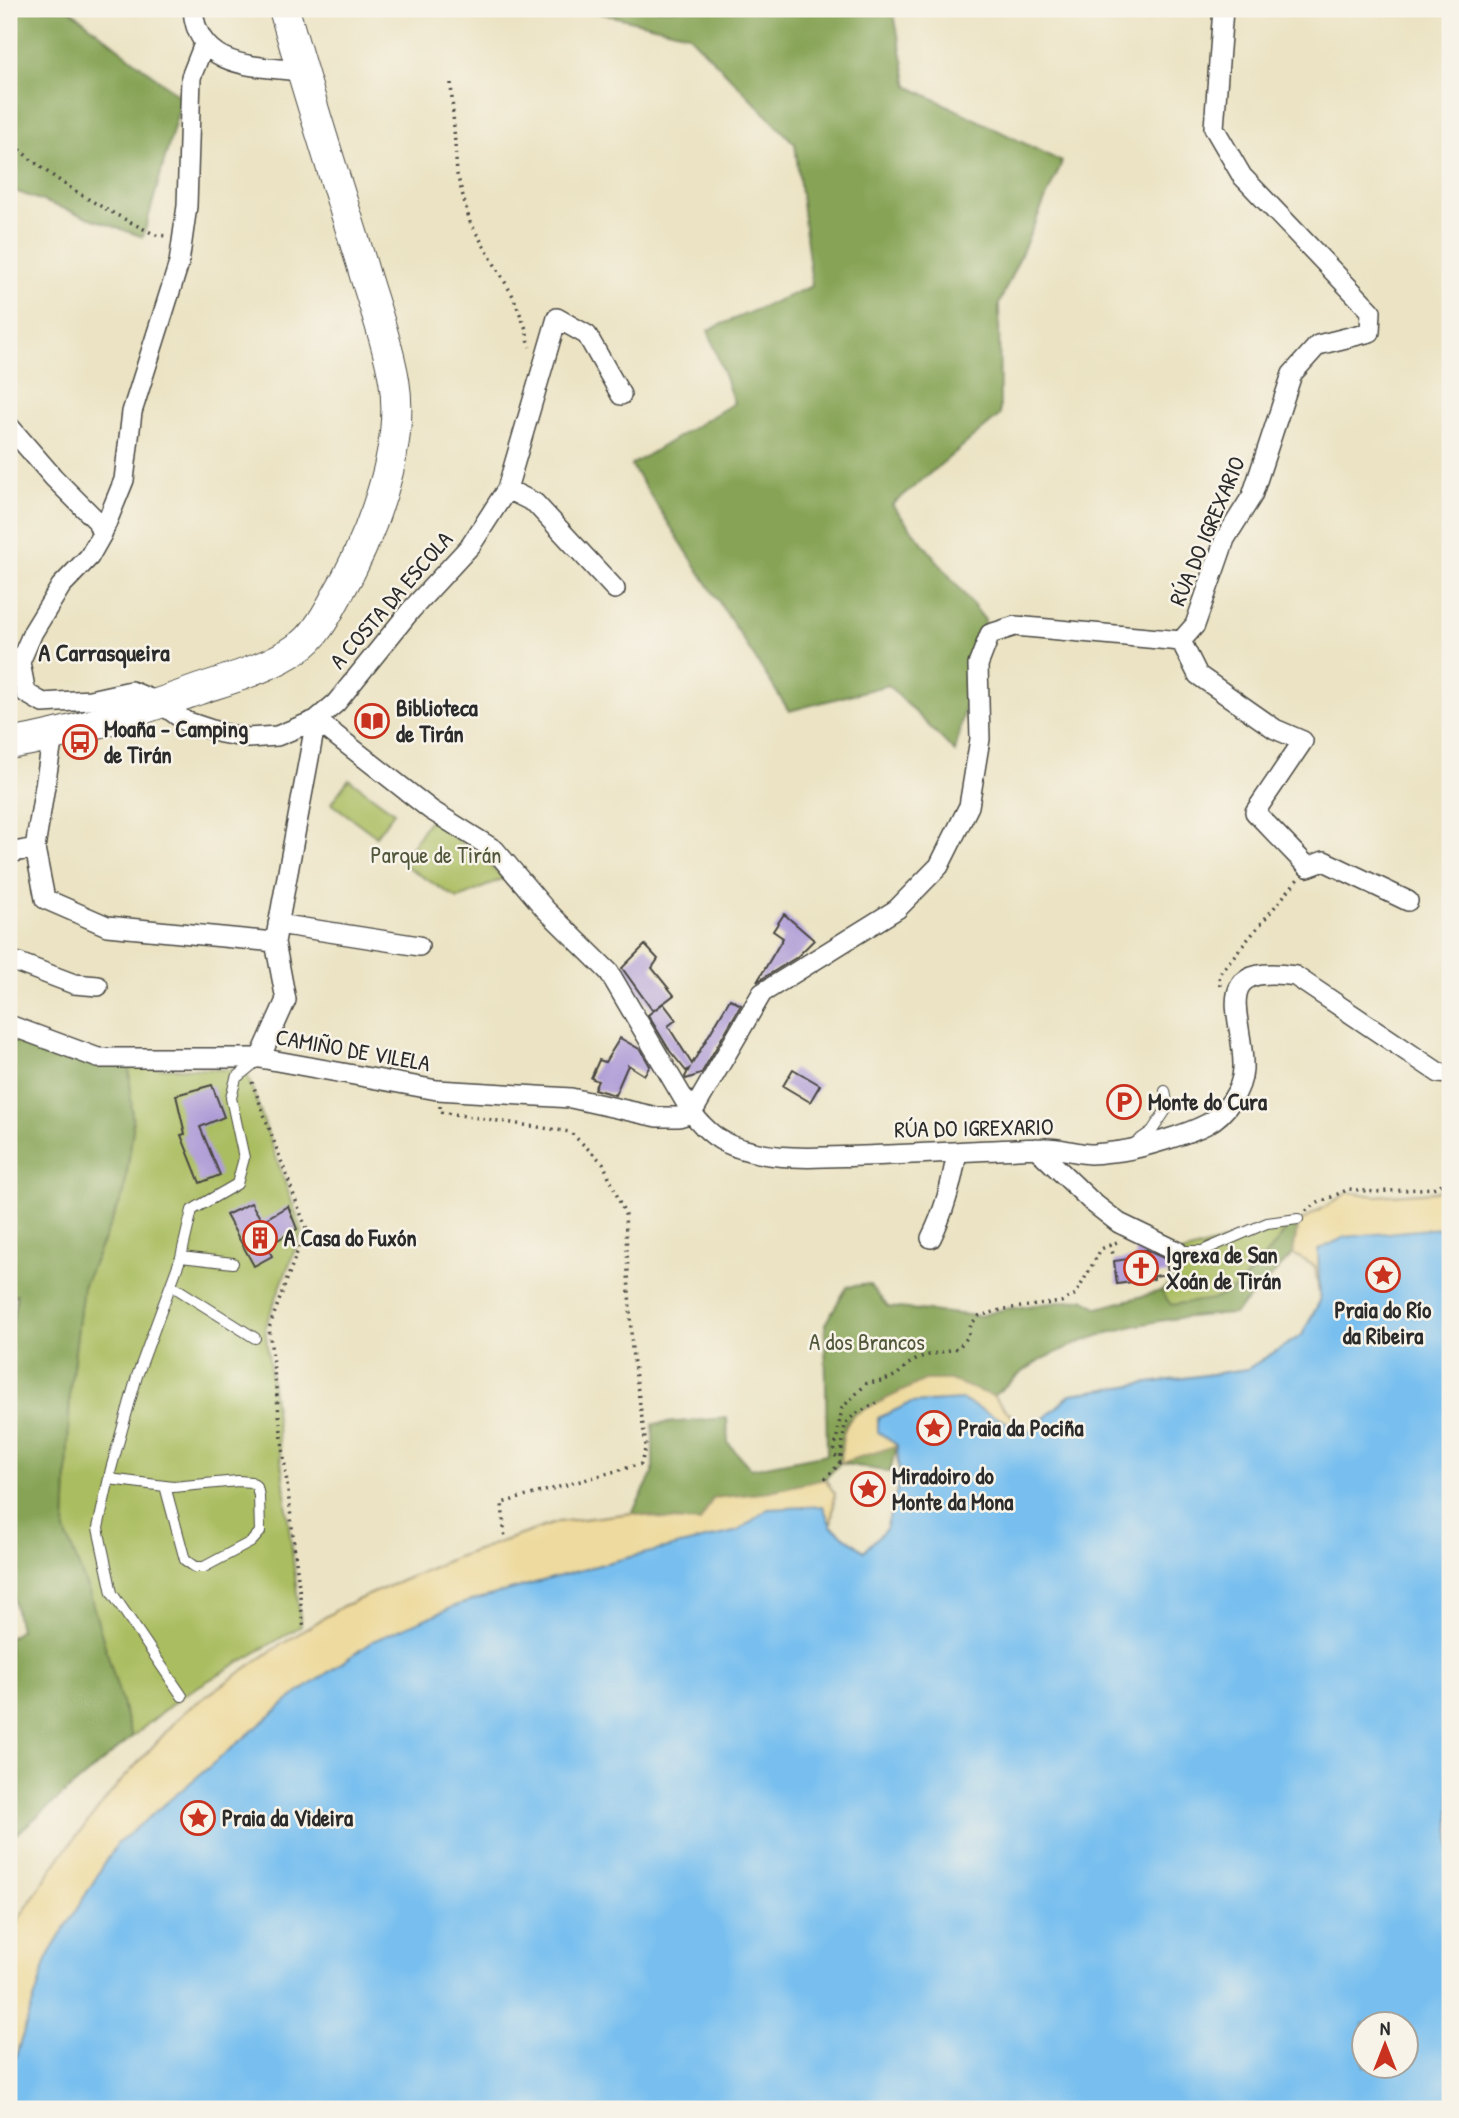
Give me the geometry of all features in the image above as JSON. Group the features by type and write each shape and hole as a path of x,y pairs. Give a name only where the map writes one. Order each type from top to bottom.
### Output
{"main road":[{"path":"9,744 53,736 160,703 261,668 302,646 325,616 349,575 374,517 388,475 394,433 394,382 375,308 284,9"}],"street":[{"path":"193,9 204,44 223,58 248,66 301,71"},
{"name":"RÚA DO IGREXARIO","path":"692,1113 762,993 897,909 939,866 969,806 980,739 978,665 990,634 1015,626 1181,641 1195,625 1225,539 1252,496 1292,374 1318,345 1370,332 1371,311 1242,176 1214,128 1223,9"},
{"path":"14,662 61,586 89,557 102,534 124,480 132,412 180,263 187,206 191,77 204,44"},
{"name":"A COSTA DA ESCOLA","path":"14,662 26,693 43,704 90,700 131,691 160,703 185,721 221,733 248,738 277,736 316,720 336,703 411,610 471,545 507,489 557,318 587,335 621,395"},
{"path":"9,426 54,478 97,521 102,534"},
{"path":"507,489 535,503 615,589"},
{"path":"1181,641 1198,676 1275,729 1303,741 1255,813 1308,867 1324,862 1408,901"},
{"path":"260,1058 286,1000 276,933 316,720"},
{"name":"RÚA DO IGREXARIO","path":"316,720 431,810 495,850 545,909 609,972 692,1113 705,1129 722,1141 744,1150 799,1158 1036,1148 1091,1154 1143,1147 1208,1124 1228,1107 1238,1089 1243,1069 1235,1001 1237,995"},
{"path":"53,736 36,848 45,899 107,926 276,933 419,946"},
{"path":"9,853 36,848"},
{"path":"9,963 16,962 74,985 98,986"},
{"path":"1237,995 1240,987 1251,978 1275,973 1295,976 1439,1073 1450,1074"},
{"name":"CAMIÑO DE VILELA","path":"9,1025 98,1058 260,1058 437,1090 571,1098 657,1117 679,1117 692,1113"},
{"path":"1036,1148 1092,1202 1119,1223 1177,1251"},
{"path":"930,1238 943,1216 957,1152"}],"lane":[{"path":"182,1696 112,1593 99,1528 109,1479 137,1376 181,1257 192,1210 237,1184 244,1158 231,1098 236,1078 260,1058"},
{"path":"1123,1151 1152,1131 1168,1108 1166,1091"},
{"path":"1177,1251 1202,1251 1267,1223 1297,1219"},
{"path":"181,1257 233,1263"},
{"path":"171,1285 256,1338"},
{"path":"109,1479 165,1486 251,1482 257,1487 259,1496 260,1532 251,1542 204,1567 195,1567 185,1560 165,1486"}],"path":[{"path":"451,83 457,174 470,222 513,296 526,329 531,352"},
{"path":"9,140 34,164 76,193 156,235 183,237"},
{"path":"1237,995 1220,989 1219,974 1308,867"},
{"path":"260,1058 250,1077 306,1228 269,1328 304,1630"},
{"path":"437,1090 440,1112 570,1132 603,1163 625,1214 632,1350 646,1446 641,1464 502,1503 505,1540"},
{"path":"1297,1219 1318,1203 1349,1189 1375,1192 1433,1188 1450,1181"},
{"path":"840,1463 834,1453 842,1408 867,1383 897,1375 906,1365 920,1357 958,1348 968,1338 971,1324 979,1316 1005,1309 1061,1302 1076,1294 1101,1249 1138,1233"},
{"path":"1110,1245 1113,1254"},
{"path":"825,1479 840,1463 845,1424 855,1414 879,1402"}],"green space":[{"path":"9,9 69,9 182,98 143,237 9,189"},
{"path":"582,9 893,9 908,86 1062,162 999,304 1000,415 892,505 985,620 955,752 888,685 789,711 631,465 734,403 708,330 812,286 795,144 688,34"},
{"path":"349,779 394,812 376,836 331,803"},
{"name":"Parque de Tirán","path":"431,817 504,878 458,899 401,863"},
{"path":"9,1030 129,1067 133,1129 124,1193 83,1287 70,1391 65,1531 90,1595 132,1737 9,1840 9,1638 20,1630 9,1578 9,1343 17,1294 9,1298"},
{"path":"129,1067 241,1070 247,1074 302,1231 265,1327 301,1626 182,1696 132,1737 103,1687 65,1531 70,1391 83,1287 124,1193 133,1129"},
{"path":"1292,1221 1275,1245 1236,1288 1215,1299 1171,1305 1161,1291 1176,1278 1171,1261 1175,1255"},
{"name":"A dos Brancos","path":"1292,1221 1298,1223 1293,1254 1234,1314 1159,1321 1087,1340 1035,1364 993,1396 950,1380 855,1414 845,1424 840,1463 825,1479 761,1493 713,1498 700,1522 668,1520 632,1513 653,1473 653,1424 727,1418 728,1443 751,1469 827,1454 825,1324 847,1287 869,1284 888,1307 979,1316 1005,1309 1083,1299 1099,1308 1161,1291 1171,1305 1215,1299 1237,1288"},
{"path":"897,1445 890,1472 840,1463"}],"sand":[{"name":"Praia do Río da Ribeira","path":"1450,1186 1450,1284 1320,1301 1315,1266 1293,1254 1298,1223 1349,1192 1376,1196 1435,1192"},
{"name":"Praia da Pociña","path":"925,1380 950,1380 993,1396 1028,1433 900,1479 896,1446 840,1463 844,1431 855,1414"},
{"name":"Praia da Videira","path":"825,1479 835,1494 831,1526 863,1551 9,2109 9,1934 57,1861 115,1788 185,1711 271,1651 343,1606 457,1557 558,1522 632,1513 668,1520 700,1522 713,1498 761,1493"}],"water":[{"path":"1450,1227 1450,2109 9,2109 9,2077 49,1954 117,1844 294,1696 373,1641 460,1604 610,1562 738,1531 768,1509 823,1506 831,1526 864,1551 886,1529 900,1479 897,1445 878,1432 878,1418 911,1403 962,1400 1028,1433 1071,1394 1247,1369 1302,1335 1320,1301 1318,1250 1345,1237"}],"building":[{"path":"784,914 814,940 797,957 757,982 783,938 773,931"},
{"path":"645,945 658,959 652,968 674,995 653,1011 622,968"},
{"path":"730,999 741,1005 701,1074 686,1079 689,1069 686,1071 670,1051 648,1015 663,1003 676,1020 668,1026 692,1064"},
{"path":"620,1038 641,1050 650,1066 644,1075 628,1065 615,1095 594,1089 598,1081 591,1078 599,1060 605,1062"},
{"path":"793,1069 820,1085 810,1102 783,1086"},
{"path":"212,1085 224,1117 200,1127 220,1175 200,1183 181,1135 185,1134 176,1095"},
{"name":"A Casa do Fuxón","path":"251,1203 262,1221 288,1206 297,1229 267,1246 272,1256 254,1266 226,1215"},
{"name":"Igrexa de San Xoán de Tirán","path":"1146,1250 1166,1259 1168,1274 1154,1276 1154,1279 1117,1284 1114,1261 1136,1258 1135,1251"}],"place":[{"name":"Biblioteca de Tirán","path":"372,721"},
{"name":"Moaña - Camping de Tirán","path":"80,742"},
{"name":"Monte do Cura","path":"1124,1102"},
{"name":"A Casa do Fuxón","path":"260,1238"},
{"name":"Igrexa de San Xoán de Tirán","path":"1141,1268"},
{"name":"Praia do Río da Ribeira","path":"1383,1275"},
{"name":"Praia da Pociña","path":"934,1428"},
{"name":"Miradoiro do Monte da Mona","path":"868,1489"},
{"name":"Praia da Videira","path":"198,1818"}],"district":[{"name":"A Carrasqueira","path":"104,653"}]}
